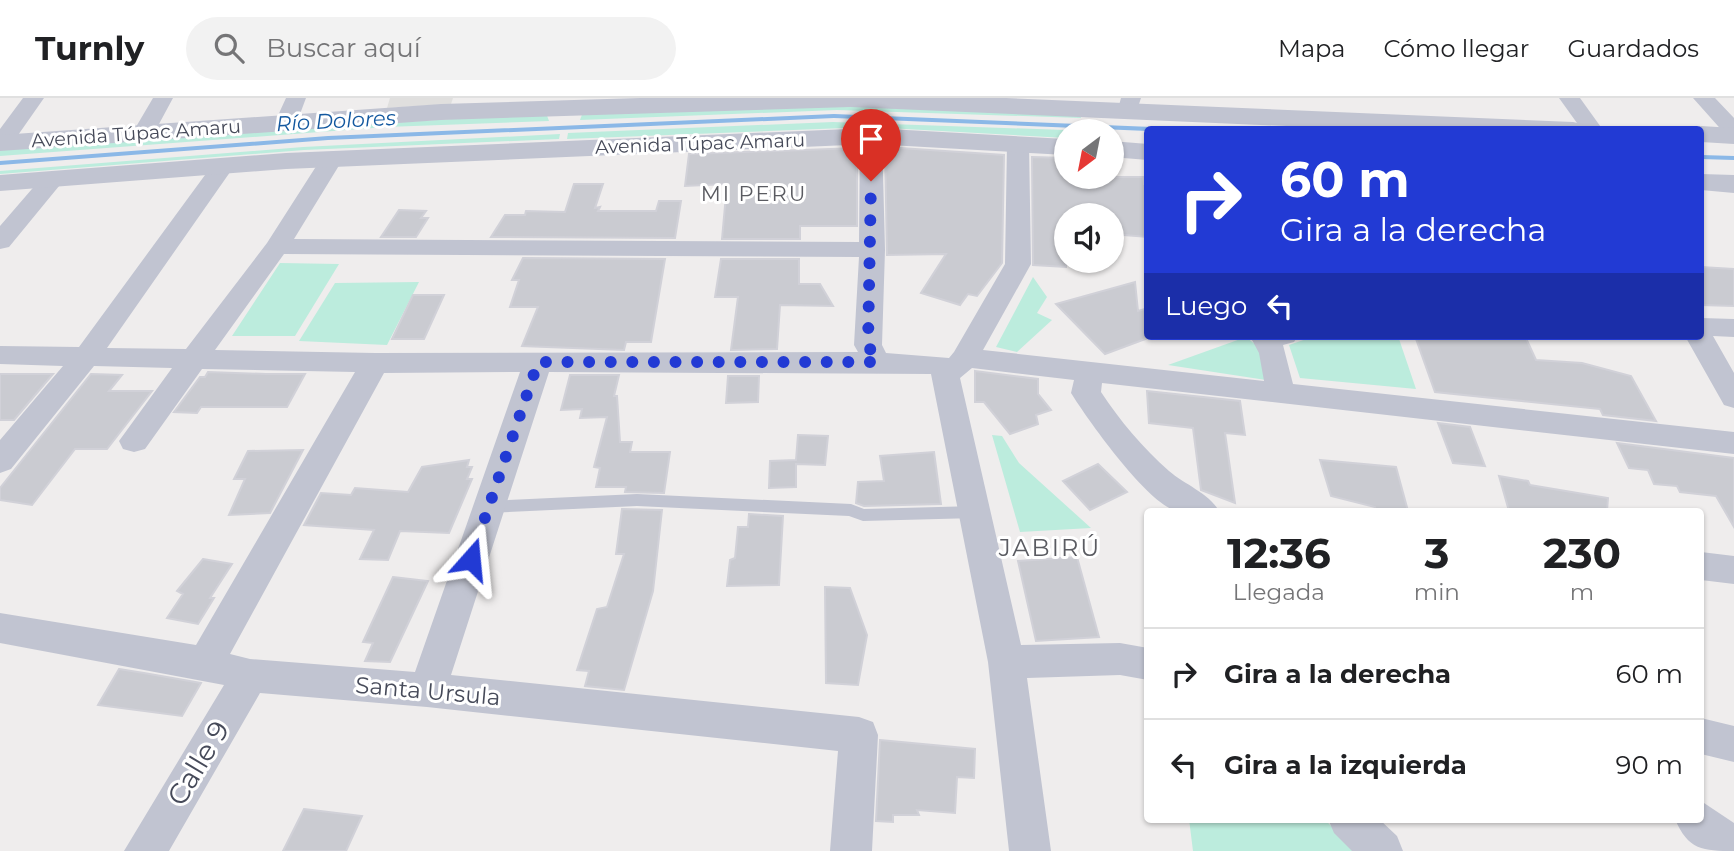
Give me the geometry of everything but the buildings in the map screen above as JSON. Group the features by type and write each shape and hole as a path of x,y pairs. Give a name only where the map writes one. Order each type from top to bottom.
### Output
{"street":[{"path":"0,143 34,98"},
{"path":"144,132 163,98"},
{"path":"1569,98 1590,126"},
{"path":"1703,98 1734,130"},
{"name":"Avenida Túpac Amaru","path":"0,143 144,132 291,110 850,99 1130,104 1505,126"},
{"path":"1704,134 1734,136"},
{"path":"870,136 872,250 868,345 877,362"},
{"name":"Avenida Túpac Amaru","path":"0,183 332,159 870,136 1054,146"},
{"path":"1018,144 1018,264 955,364 976,512 1006,662 1030,851"},
{"path":"1124,150 1144,152"},
{"path":"134,441 277,246 332,159"},
{"path":"0,461 87,356 224,165"},
{"path":"0,242 52,180"},
{"path":"1704,182 1734,184"},
{"path":"277,246 872,250"},
{"path":"1704,327 1734,328"},
{"path":"1271,340 1280,392"},
{"path":"1701,340 1734,398"},
{"path":"0,355 375,363 955,364 1090,373 1280,392 1734,443"},
{"path":"427,690 538,362"},
{"path":"205,663 375,363"},
{"path":"1090,373 1086,393 1098,412 1155,475 1188,505 1196,508"},
{"path":"1704,566 1734,570"},
{"name":"Santa Ursula","path":"0,628 205,663 250,676 427,690 859,735 851,851"},
{"path":"1006,662 1120,659 1144,663"},
{"name":"Calle 9","path":"145,851 250,676"},
{"path":"1704,737 1734,744"},
{"path":"1353,823 1382,851"},
{"path":"1701,823 1734,850"}],"lane":[{"path":"488,507 637,500 851,510 863,515 976,512"}],"shaded area":[{"path":"390,98 453,98 451,104 387,108"}],"green space":[{"path":"839,104 1080,114 1081,118 837,110 580,120 583,112"},
{"path":"546,113 549,121 386,127 0,156 0,148"},
{"path":"833,122 1054,130 1054,137 869,127 567,139 568,133"},
{"path":"560,134 559,139 304,150 0,174 0,171 303,147"},
{"path":"280,263 339,264 295,336 232,336"},
{"path":"1033,277 1047,297 1037,313 1052,320 1017,352 996,347"},
{"path":"419,282 387,345 299,341 335,283"},
{"path":"1238,340 1250,340 1266,353 1266,380 1168,365"},
{"path":"1303,340 1399,340 1416,389 1300,378 1289,345"},
{"path":"992,435 1002,436 1019,463 1091,528 1020,532"},
{"path":"1190,823 1328,823 1357,851 1193,851"}],"waterway":[{"name":"Río Dolores","path":"0,163 328,138 834,116 1144,129"},
{"name":"Río Dolores","path":"1704,157 1734,158"}],"district":[{"name":"MI PERU","path":"754,194"},
{"name":"JABIRÚ","path":"1050,548"}],"route":[{"path":"471,559 538,362 877,362 868,345 872,250 871,181"}]}
